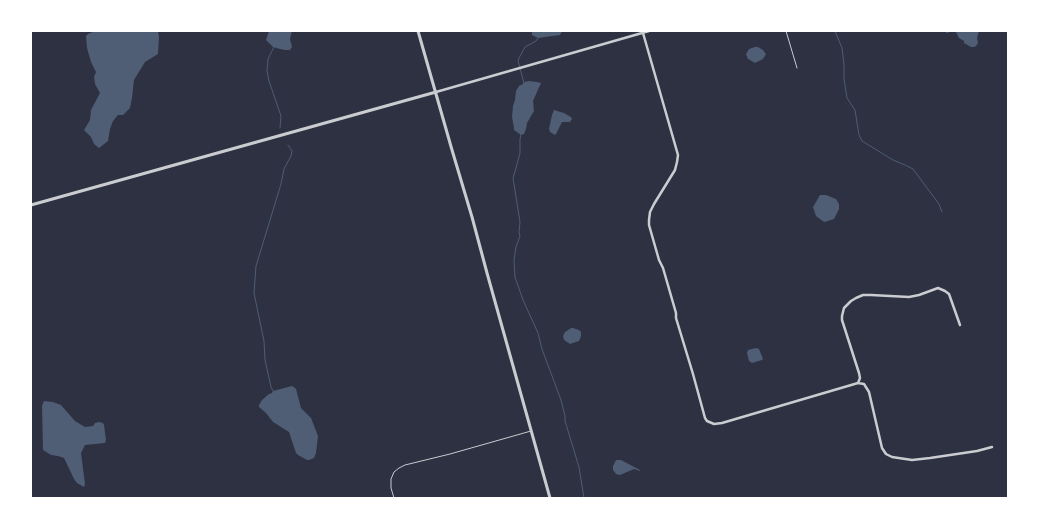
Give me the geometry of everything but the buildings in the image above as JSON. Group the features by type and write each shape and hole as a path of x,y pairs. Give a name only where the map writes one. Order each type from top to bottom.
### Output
{"street":[{"path":"418,31 472,217 550,498"},
{"path":"31,205 649,31"},
{"path":"644,33 678,154 675,170 650,212 649,225 659,260 663,268 676,313 676,318 707,421 714,424 722,423 858,383 864,384 870,392 882,448 886,454 892,457 912,460 977,451 992,447"},
{"path":"858,383 860,378 859,373 842,320 844,308 856,298 863,295 909,297 938,288 942,289 951,297 960,325"}],"lane":[{"path":"786,31 797,68"},
{"path":"394,498 391,488 391,479 394,472 402,466 531,431"}],"water":[{"path":"95,31 158,31 159,37 158,54 145,62 134,80 130,108 123,115 118,115 113,121 108,141 99,148 94,144 91,137 84,130 90,120 91,110 100,93 95,84 94,77 96,72 87,48 86,36"},
{"path":"269,31 292,31 290,39 292,47 290,50 273,47 266,40"},
{"path":"532,31 562,31 560,35 538,38 532,35"},
{"path":"953,31 979,31 977,38 978,43 976,46 971,47 964,43 956,32"},
{"path":"755,47 763,50 766,54 763,59 755,63 748,59 746,54 749,49"},
{"path":"529,81 541,83 533,101 534,111 527,123 524,134 521,135 514,130 512,117 513,106 516,91 519,86 524,82"},
{"path":"554,110 564,113 572,119 570,122 562,122 555,135 550,132 549,129"},
{"path":"820,195 826,195 836,199 839,204 839,209 834,219 824,222 816,216 813,207"},
{"path":"571,328 579,330 581,332 581,336 579,341 570,344 564,340 563,336 565,332"},
{"path":"756,348 759,349 763,359 752,363 749,361 747,353 748,350"},
{"path":"292,386 296,389 301,408 311,418 318,436 316,453 314,458 309,460 296,453 289,432 273,422 259,407 262,400 273,391"},
{"path":"44,401 61,405 75,421 85,427 93,426 95,423 99,422 103,423 104,425 105,443 85,445 81,453 85,484 84,487 77,483 74,479 64,458 51,455 43,450 42,406"},
{"path":"616,460 621,460 640,471 634,469 620,475 616,474 613,470 613,466"}],"waterway":[{"path":"835,31 842,48 847,98 855,110 859,135 862,141 893,160 913,169 939,204 942,212"},
{"path":"524,83 518,61 525,47 536,41 538,38"},
{"path":"274,47 268,59 267,71 281,116 280,128"},
{"path":"521,134 520,153 513,178 520,222 520,236 516,247 514,260 515,277 523,300 538,333 542,349 561,400 565,421 579,467 584,498"},
{"path":"273,391 265,360 264,341 254,293 256,266 281,184 284,169 291,156 292,151 288,145"}]}
